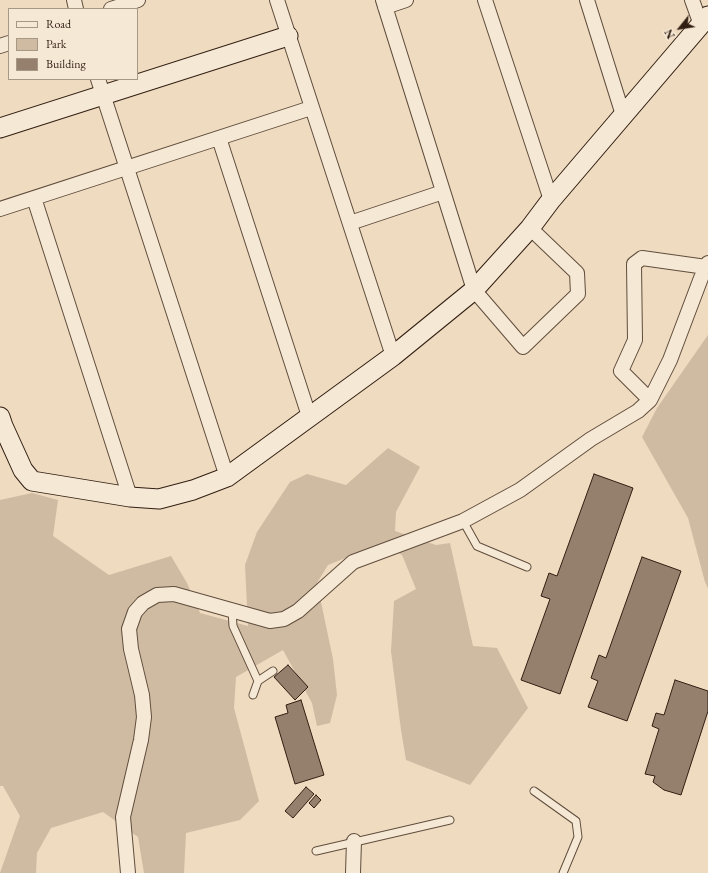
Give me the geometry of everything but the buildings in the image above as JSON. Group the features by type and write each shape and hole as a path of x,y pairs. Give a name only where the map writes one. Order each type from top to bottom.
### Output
{"street":[{"path":"114,8 138,0"},
{"path":"277,0 393,356"},
{"path":"406,0 384,3 474,290 523,347 578,294 577,273 530,228"},
{"path":"485,0 551,200"},
{"path":"587,0 623,115"},
{"path":"0,416 23,470 32,481 130,497 159,499 193,490 228,477 309,416 393,356 474,290 530,228 551,200 704,20 692,0"},
{"path":"138,78 288,36"},
{"path":"0,128 101,88 130,80"},
{"path":"101,88 228,477"},
{"path":"0,209 311,108"},
{"path":"219,138 309,416"},
{"path":"350,223 443,192"},
{"path":"34,198 130,497"},
{"path":"128,873 123,817 141,740 144,717 142,695 131,649 130,629 135,612 143,603 157,595 174,594 270,621 284,619 298,611 353,562 463,521 520,490 591,439 638,411 650,400 670,360 707,265 642,258 634,264 634,340 621,371 650,400"},
{"path":"353,873 354,841"}],"lane":[{"path":"463,521 477,546 527,567"},
{"path":"232,610 233,626 258,681"},
{"path":"253,695 258,681 273,671"},
{"path":"534,791 576,821 578,837 563,873"},
{"path":"316,851 450,820"}],"green space":[{"path":"708,335 708,588 705,582 688,518 642,437 657,408"},
{"path":"388,448 420,467 396,512 395,531 436,545 450,543 473,646 497,648 528,708 470,785 406,760 391,651 394,601 416,589 402,555 380,544 328,565 317,583 333,659 337,695 330,723 317,726 312,703 283,650 236,677 234,708 259,801 240,820 186,833 184,873 144,873 138,837 103,812 51,828 37,853 36,873 0,873 20,816 3,786 0,786 0,500 32,493 58,500 53,536 109,575 171,556 187,583 200,613 248,626 245,565 257,532 290,482 307,474 346,485"}]}
